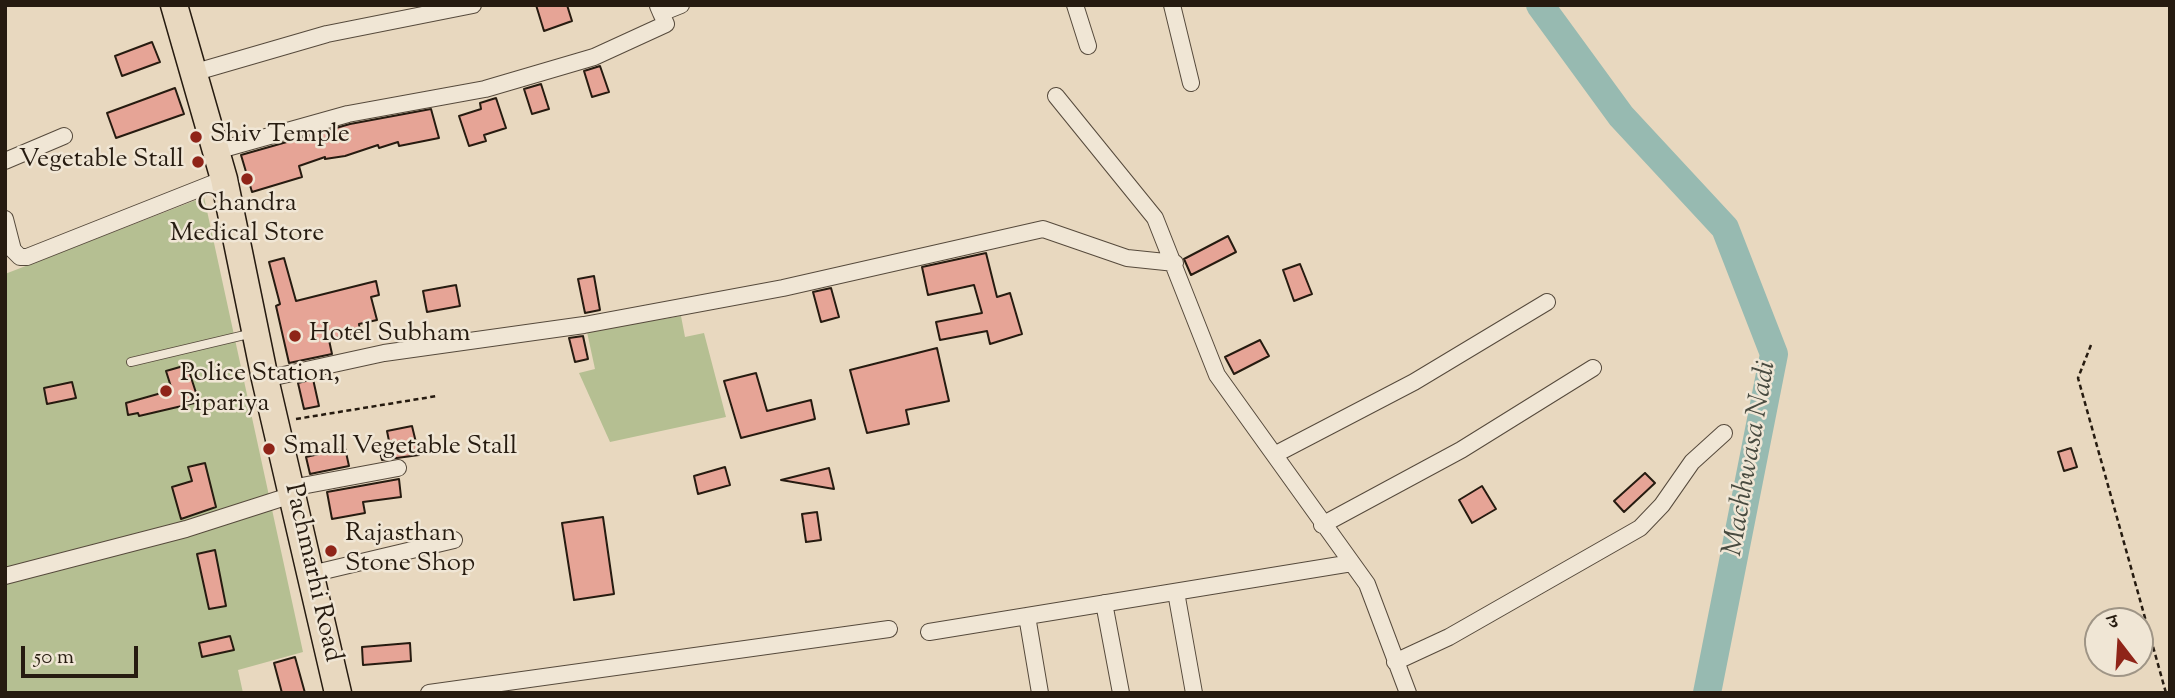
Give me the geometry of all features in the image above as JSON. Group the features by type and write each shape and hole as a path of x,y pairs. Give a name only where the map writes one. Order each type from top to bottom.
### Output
{"main road":[{"name":"Pachmarhi Road","path":"174,5 224,179 265,379 338,693"}],"street":[{"path":"195,72 327,34 473,5"},
{"path":"216,151 348,114 485,89 594,57 666,24 660,9 681,5"},
{"path":"1075,5 1088,46"},
{"path":"1172,5 1191,83"},
{"path":"1056,96 1155,218 1217,375 1276,454 1322,525 1367,584 1408,693"},
{"path":"5,161 64,136"},
{"path":"5,219 13,260 224,179"},
{"path":"265,379 384,353 584,325 770,291 1044,229 1128,258 1175,263"},
{"path":"1276,454 1413,382 1547,302"},
{"path":"1322,525 1450,456 1592,368"},
{"path":"1395,662 1449,637 1640,528 1662,505 1692,462 1724,433"},
{"path":"5,576 186,529 292,491 398,468"},
{"path":"311,574 454,540"},
{"path":"929,632 1352,563"},
{"path":"1176,592 1195,693"},
{"path":"1104,603 1121,693"},
{"path":"1027,616 1040,693"},
{"path":"429,693 889,629"}],"lane":[{"path":"131,362 256,332"}],"path":[{"path":"2091,345 2078,378 2166,693"},
{"path":"275,422 437,396"}],"green space":[{"path":"204,197 303,652 238,670 243,693 5,693 5,274"},
{"path":"681,316 685,337 704,333 726,417 610,442 579,373 595,369 587,332"}],"building":[{"path":"536,5 567,5 572,21 544,31"},
{"path":"152,42 160,62 122,76 115,56"},
{"path":"600,66 609,92 592,97 584,71"},
{"path":"541,84 549,109 532,114 524,89"},
{"path":"175,88 184,114 116,138 107,113"},
{"path":"496,98 506,128 484,135 486,141 469,146 459,116 481,109 480,103"},
{"path":"431,109 439,138 399,146 398,142 379,148 378,145 345,156 325,157 299,166 302,177 252,192 241,155 350,124"},
{"path":"1228,236 1236,252 1191,275 1184,259"},
{"path":"986,253 997,297 1010,293 1022,334 990,344 987,331 940,340 936,322 982,313 974,285 928,295 922,267"},
{"path":"284,258 296,301 376,281 379,295 371,297 377,320 359,324 360,332 329,340 332,354 289,363 276,306 280,304 269,262"},
{"path":"1300,264 1312,294 1294,301 1283,270"},
{"path":"594,276 600,310 585,313 578,279"},
{"path":"456,285 460,306 427,312 423,291"},
{"path":"831,288 839,317 821,322 813,292"},
{"path":"583,336 588,359 575,362 569,338"},
{"path":"1260,340 1269,356 1234,374 1225,357"},
{"path":"937,348 949,401 906,410 909,424 867,433 850,370"},
{"path":"187,365 199,402 139,416 138,413 128,415 126,403 172,390 166,371"},
{"path":"756,373 767,411 811,400 815,419 741,438 724,381"},
{"path":"313,379 319,406 304,409 298,383"},
{"path":"72,382 76,398 47,404 44,388"},
{"path":"412,426 419,455 382,460 379,449 390,446 387,431"},
{"path":"345,448 349,466 310,474 306,457"},
{"path":"2071,448 2077,467 2064,471 2058,452"},
{"path":"205,463 216,507 181,519 172,487 192,481 188,467"},
{"path":"725,467 730,485 698,494 694,476"},
{"path":"829,468 834,489 781,480"},
{"path":"1645,473 1655,483 1624,512 1614,501"},
{"path":"399,479 401,497 363,502 365,513 332,519 327,492"},
{"path":"1482,486 1496,509 1472,523 1459,500"},
{"path":"817,512 821,540 806,542 802,514"},
{"path":"603,517 614,594 574,600 562,523"},
{"path":"215,550 226,606 209,609 197,554"},
{"path":"230,636 234,650 202,657 199,643"},
{"path":"410,643 411,661 363,665 362,647"},
{"path":"295,657 305,693 282,693 274,663"}],"waterway":[{"name":"Machhwasa Nadi","path":"1540,5 1621,116 1725,228 1774,354 1707,693"}],"place":[{"name":"Shiv Temple","path":"196,137"},
{"name":"Vegetable Stall","path":"198,162"},
{"name":"Chandra Medical Store","path":"247,179"},
{"name":"Hotel Subham","path":"295,336"},
{"name":"Police Station, Pipariya","path":"166,391"},
{"name":"Small Vegetable Stall","path":"269,449"},
{"name":"Rajasthan Stone Shop","path":"331,551"}]}
